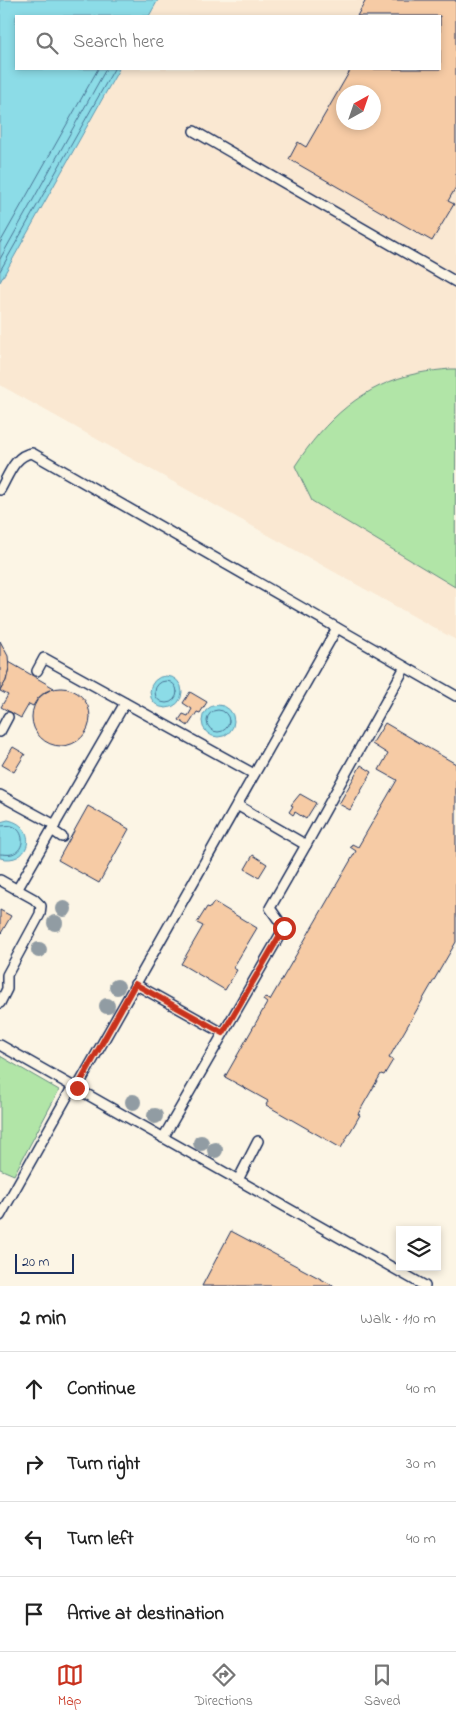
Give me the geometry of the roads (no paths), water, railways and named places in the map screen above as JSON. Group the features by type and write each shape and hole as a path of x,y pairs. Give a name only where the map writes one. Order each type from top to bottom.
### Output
{"lane":[{"path":"194,132 456,282"},
{"path":"0,490 18,458 25,454 32,454 456,696"},
{"path":"0,1216 135,984 337,628"},
{"path":"37,671 44,658 254,774"},
{"path":"163,1138 284,928 270,908 405,667"},
{"path":"17,890 125,703"},
{"path":"0,732 8,718"},
{"path":"0,795 53,828 62,836"},
{"path":"236,805 306,845"},
{"path":"0,880 42,906 40,914 7,975 8,989 0,1003"},
{"path":"135,984 223,1033"},
{"path":"0,1045 425,1286"},
{"path":"238,1180 258,1141"}],"water":[{"path":"0,0 158,0 150,15 15,15 15,70 118,70 0,282"},
{"path":"166,676 178,680 182,692 178,704 166,708 154,704 150,692 154,680"},
{"path":"218,705 230,709 234,721 230,733 218,737 206,733 202,721 206,709"},
{"path":"8,820 18,824 24,830 27,837 24,851 19,856 11,859 0,858 0,822"}]}
